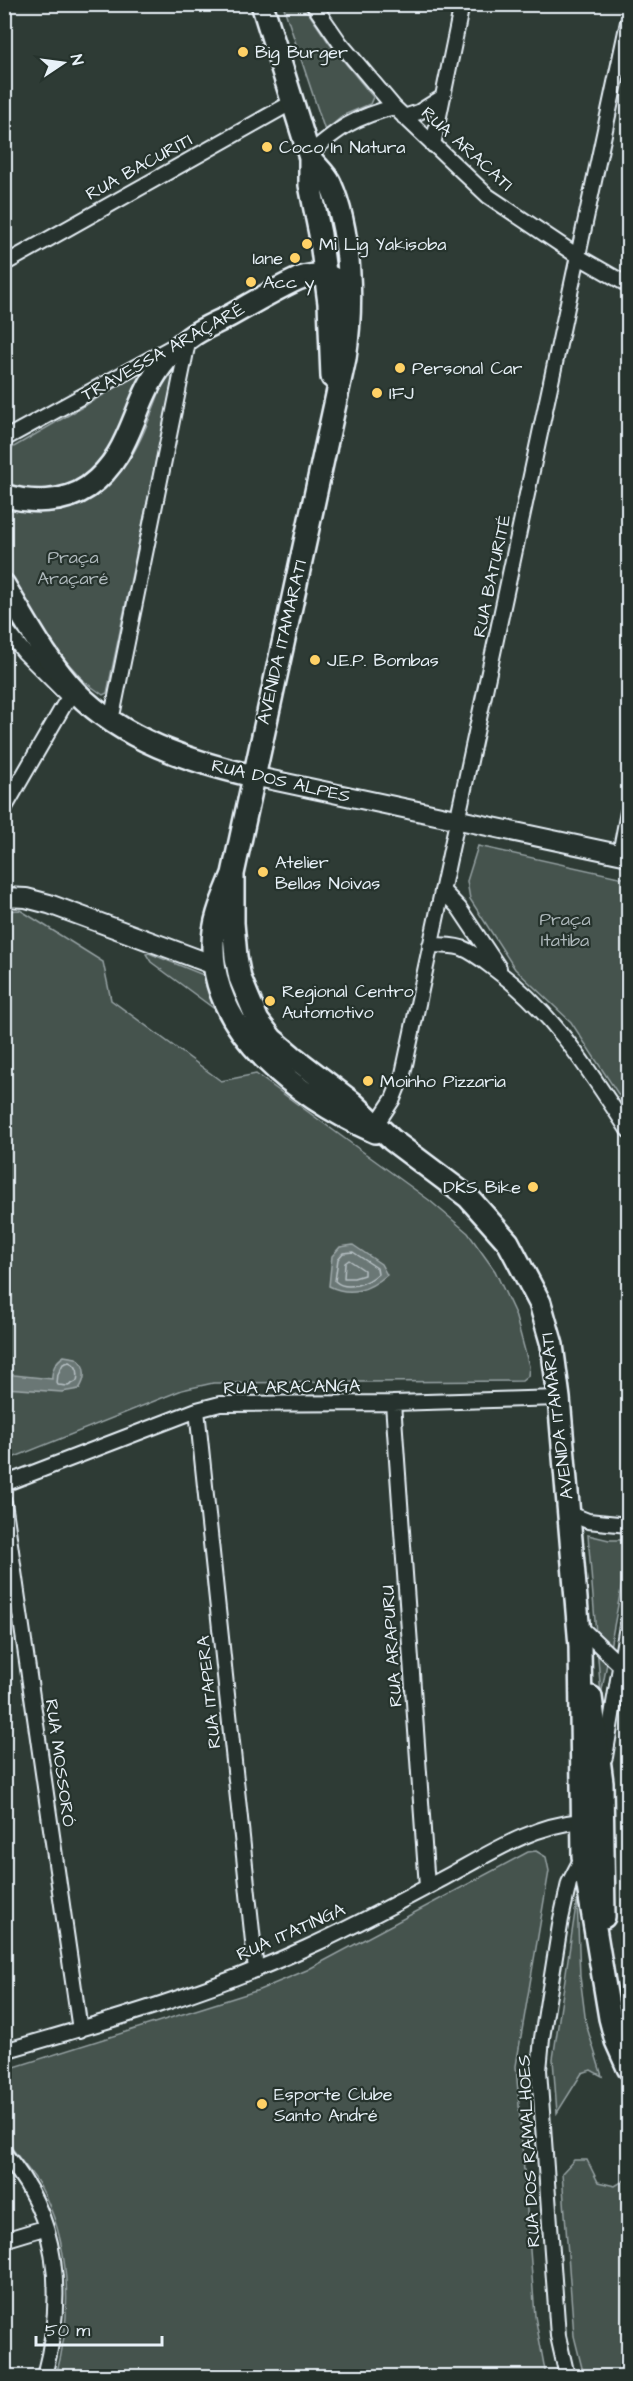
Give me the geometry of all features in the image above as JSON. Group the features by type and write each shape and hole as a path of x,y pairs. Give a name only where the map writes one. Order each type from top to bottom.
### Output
{"main road":[{"name":"AVENIDA ITAMARATI","path":"262,4 309,156 310,185 326,275 334,411"},
{"name":"AVENIDA ITAMARATI","path":"309,156 330,181 338,206 346,247 348,342 233,874 216,919 213,944 214,965 220,990 233,1017 259,1054 307,1094 342,1117 374,1128 468,1197 508,1242 540,1303 552,1345 559,1398 579,1635 583,1856 614,2033 628,2068"},
{"path":"326,275 335,280 342,289 349,308"},
{"name":"TRAVESSA ARAÇARÉ","path":"189,337 300,278 326,275"},
{"path":"4,495 28,501 66,498 86,488 102,475 116,461 137,411 156,374 166,360 189,337"},
{"name":"RUA DOS ALPES","path":"4,585 72,694 111,721 168,751 253,776"},
{"name":"AVENIDA ITAMARATI","path":"233,874 236,957 240,978 258,1021 272,1039 352,1102 374,1128"},
{"path":"214,965 227,974 243,1005 258,1021"},
{"name":"AVENIDA ITAMARATI","path":"579,1635 594,1713 602,1782 606,1989"},
{"path":"582,1821 592,1832 604,1898"}],"street":[{"name":"RUA ARACATI","path":"313,4 340,43 394,107 488,196 579,257 628,285"},
{"path":"433,145 462,4"},
{"name":"RUA BATURITÉ","path":"374,1128 393,1098 403,1074 628,22"},
{"path":"404,117 419,112 443,97"},
{"name":"RUA BACURITI","path":"4,264 291,103"},
{"path":"309,156 331,134 357,118 394,107"},
{"path":"111,721 189,337"},
{"name":"TRAVESSA ARAÇARÉ","path":"4,439 189,337"},
{"name":"RUA DOS ALPES","path":"4,627 24,652 72,694"},
{"path":"4,809 72,694"},
{"name":"RUA DOS ALPES","path":"253,776 624,855"},
{"path":"624,855 628,812"},
{"path":"442,890 459,908 505,977"},
{"path":"4,897 26,898 49,904 214,965"},
{"path":"430,945 450,945 465,949 505,977 544,1012 578,1053 628,1130"},
{"name":"RUA ARACANGA","path":"4,1484 196,1410 220,1404 393,1403 559,1398"},
{"name":"RUA ARAPURU","path":"393,1403 427,1887"},
{"name":"RUA ITAPERA","path":"196,1410 256,1970"},
{"name":"RUA MOSSORÓ","path":"4,1502 80,2030"},
{"path":"568,1513 588,1521 628,1525"},
{"path":"602,1782 624,1667 628,1620"},
{"path":"579,1635 624,1667"},
{"name":"RUA ITATINGA","path":"4,2050 80,2030 256,1970 309,1947 530,1832 560,1823 582,1821"},
{"name":"RUA DOS RAMALHOES","path":"567,2376 558,2336 540,2059 561,1919 569,1883 583,1856"},
{"path":"4,2153 18,2169 38,2202 54,2264 56,2309 52,2345 44,2376"},
{"path":"4,2241 44,2228"}],"green space":[{"path":"283,5 303,5 329,43 373,97 370,104 344,115 325,131"},
{"path":"139,374 142,377 114,446 87,477 64,488 39,492 5,486 5,452"},
{"name":"Praça Araçaré","path":"170,375 173,379 107,693 103,695 85,682 56,650 36,623 5,568 4,507 22,511 56,510 88,499 102,489 115,478 132,455 163,384"},
{"name":"Praça Itatiba","path":"478,846 628,879 628,1109 571,1022 515,969 470,899 467,881"},
{"path":"20,910 103,962 111,1000 221,1081 256,1074 429,1200 468,1233 495,1271 515,1314 529,1366 528,1376 522,1381 213,1383 182,1390 5,1461 4,911"},
{"path":"149,953 206,976 224,1016 151,962 146,954"},
{"path":"588,1535 609,1540 628,1540 628,1552 601,1695"},
{"name":"Esporte Clube Santo André","path":"536,1851 546,1857 549,1871 516,2066 535,2316 546,2376 56,2376 67,2303 63,2254 50,2206 39,2184 4,2135 5,2070 259,1990 307,1970 528,1852"},
{"path":"577,1899 580,1976 586,2024 602,2076 591,2070 582,2073 557,2113 553,2059"},
{"path":"574,2160 587,2160 598,2182 615,2186 628,2178 628,2376 584,2376 574,2336 562,2173"}],"water":[{"path":"353,1245 381,1264 387,1275 373,1285 360,1290 345,1291 329,1286 332,1256 340,1247"},
{"path":"64,1356 76,1358 84,1369 83,1381 79,1389 62,1392 5,1388 5,1374 52,1379 55,1366"}],"place":[{"name":"Big Burger","path":"243,52"},
{"name":"Coco In Natura","path":"267,147"},
{"name":"Mi Lig Yakisoba","path":"307,244"},
{"name":"Iane","path":"295,258"},
{"name":"Acc y","path":"251,282"},
{"name":"Personal Car","path":"400,368"},
{"name":"IFJ","path":"377,393"},
{"name":"J.E.P. Bombas","path":"315,660"},
{"name":"Atelier Bellas Noivas","path":"263,872"},
{"name":"Regional Centro Automotivo","path":"270,1001"},
{"name":"Moinho Pizzaria","path":"368,1081"},
{"name":"DKS Bike","path":"533,1187"},
{"name":"Esporte Clube Santo André","path":"262,2104"}]}
